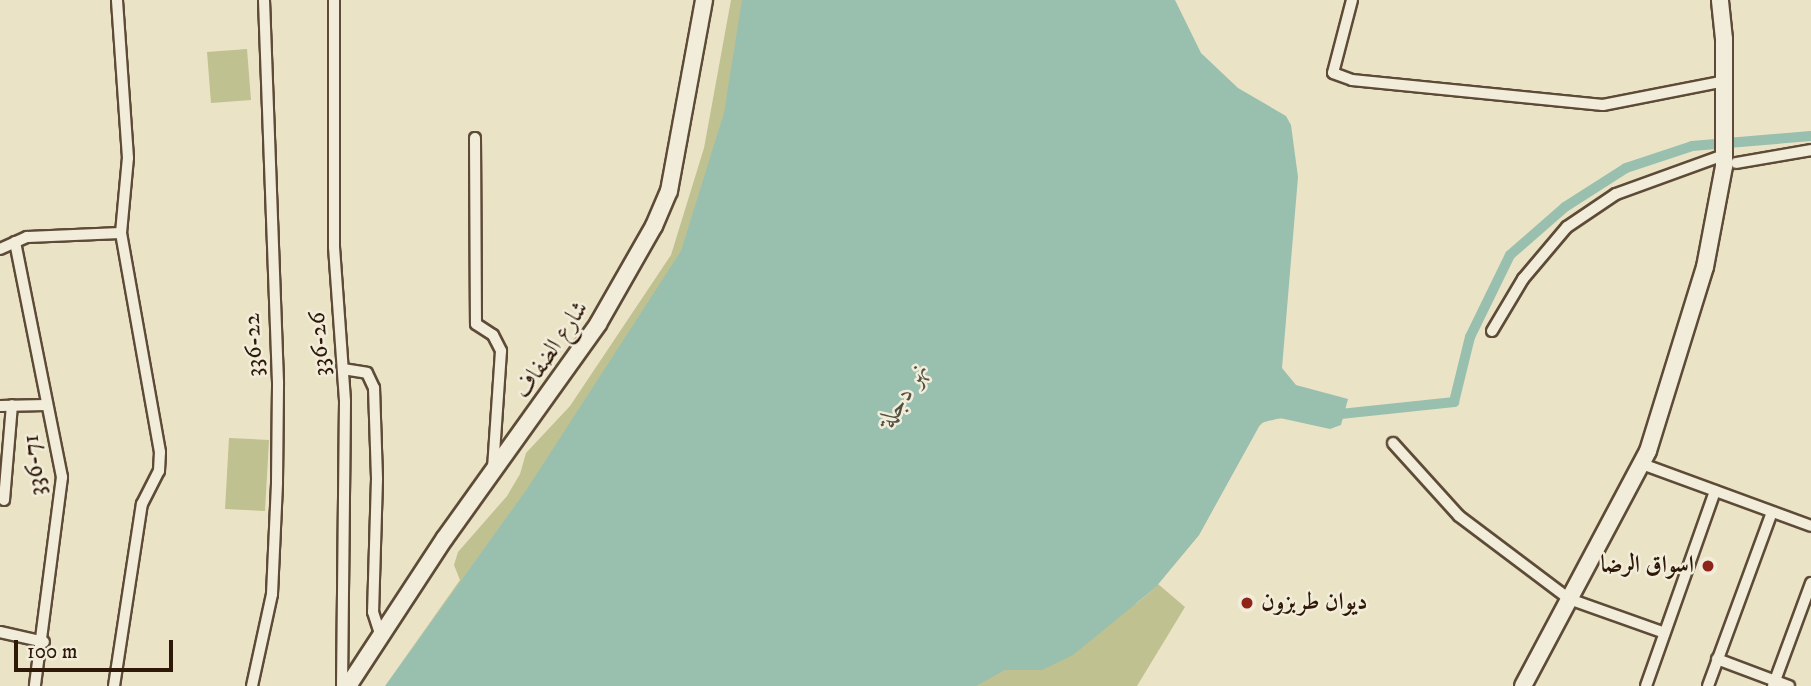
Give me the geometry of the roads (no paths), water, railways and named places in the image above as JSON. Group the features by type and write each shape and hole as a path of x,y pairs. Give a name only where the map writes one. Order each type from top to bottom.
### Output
{"street":[{"path":"114,686 142,504 159,471 160,452 121,233 128,158 117,0"},
{"name":"336-22","path":"252,686 272,594 277,482 278,382 264,0"},
{"name":"336-26","path":"334,0 334,247 343,369 342,686"},
{"name":"شارع الضفاف","path":"348,686 598,324 663,207 704,0"},
{"path":"1352,0 1333,74 1352,80 1603,105 1724,74"},
{"path":"1713,0 1724,74"},
{"path":"1523,686 1642,464 1705,267 1728,162 1720,0"},
{"path":"475,138 476,324 493,335 501,351 492,476"},
{"path":"1492,331 1523,279 1566,227 1616,194 1728,162 1811,150"},
{"path":"0,249 15,242 53,235 121,233"},
{"name":"336-71","path":"15,242 62,477 44,642 35,686"},
{"path":"343,369 367,373 374,388 377,480 373,612 381,636"},
{"path":"4,500 12,405"},
{"path":"0,407 46,405"},
{"path":"1393,443 1459,516 1569,599 1662,632"},
{"path":"1642,464 1811,526"},
{"path":"1646,686 1662,632 1715,491"},
{"path":"1708,686 1772,512"},
{"path":"1774,683 1811,583"},
{"path":"0,632 44,642"},
{"path":"1717,660 1774,683 1789,686"}],"water":[{"name":"نهر دجلة","path":"742,0 1175,0 1201,53 1238,88 1286,116 1291,125 1298,177 1282,368 1296,385 1348,399 1341,425 1330,429 1280,418 1261,423 1199,535 1155,588 1073,655 1042,670 1005,670 976,686 385,686 527,489 681,251 724,113"}],"waterway":[{"path":"1331,415 1454,402 1470,337 1510,255 1565,207 1626,168 1692,146 1811,136"}],"place":[{"name":"اسواق الرضا","path":"1708,566"},
{"name":"ديوان طربزون","path":"1247,603"}]}
